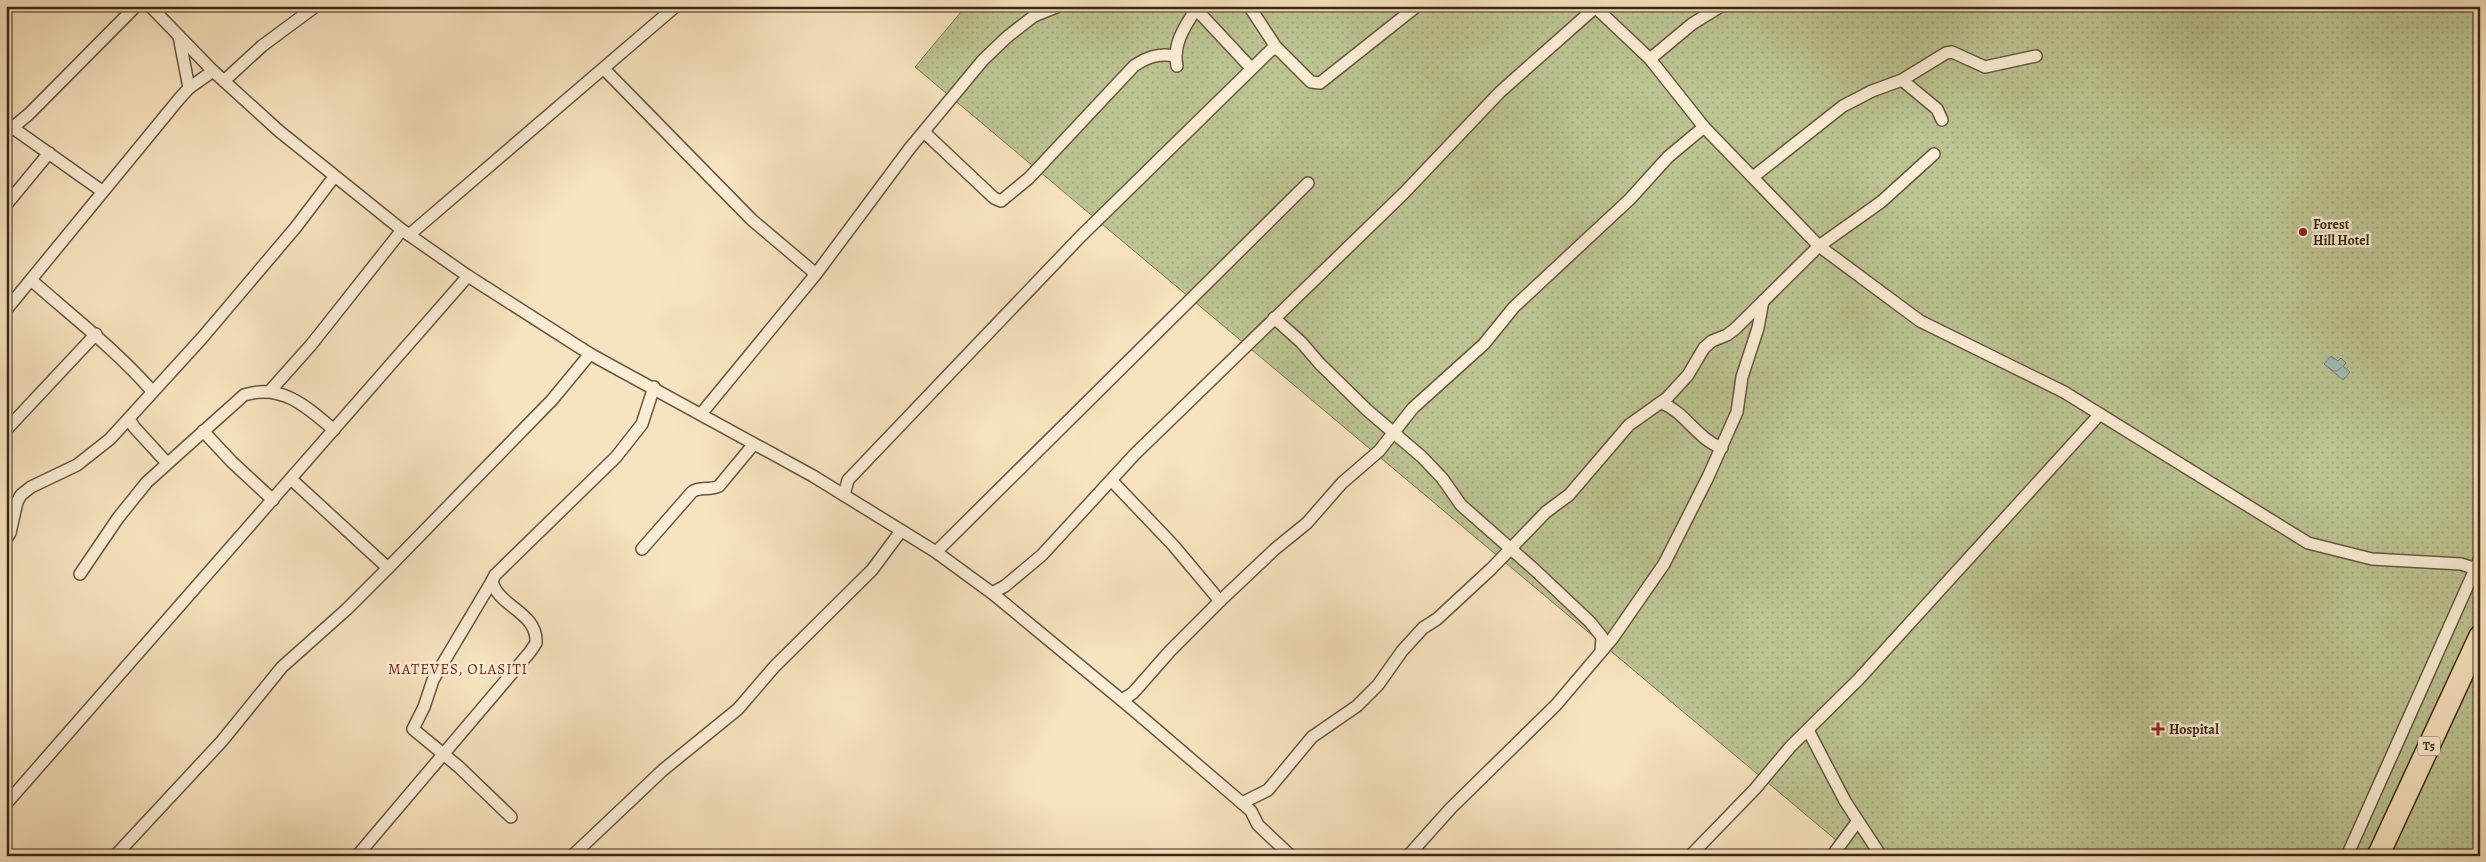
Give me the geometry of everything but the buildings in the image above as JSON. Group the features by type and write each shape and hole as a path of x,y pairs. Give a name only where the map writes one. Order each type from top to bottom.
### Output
{"highway":[{"name":"T5","path":"2378,856 2480,636"}],"street":[{"path":"102,191 49,153 10,130 136,6"},
{"path":"150,6 224,81 279,131 334,177 468,276 590,354 654,387 753,445 844,495 936,552 992,593 1251,810 1258,825 1291,856"},
{"path":"224,81 262,46 316,6"},
{"path":"270,391 406,232 604,69 676,6"},
{"path":"701,414 816,274 924,132 983,60 1007,37 1034,16 1042,6"},
{"path":"1034,16 1058,6"},
{"path":"1249,6 1276,47 1311,82 1320,83 1417,6"},
{"path":"1650,59 1685,29 1721,6"},
{"path":"992,593 1005,586 1042,555 1135,454 1404,193 1500,92 1595,7 1650,59 1704,127 1819,246 1920,321 2028,373 2100,414 2308,543 2372,559 2478,565 2347,856"},
{"path":"924,132 994,198 1001,201 1029,178 1134,66 1145,59 1159,54 1176,61 1181,32 1197,8 1251,68"},
{"path":"179,36 189,88"},
{"path":"844,495 848,480 932,389 1103,214 1251,68 1276,47"},
{"path":"1753,177 1843,106 1872,91 1902,80 1948,52 1985,67 2036,56"},
{"path":"604,69 752,220 816,274"},
{"path":"6,310 102,191 189,88 214,71"},
{"path":"1902,80 1938,109 1942,120"},
{"path":"1122,700 1133,693 1170,651 1220,601 1274,550 1301,529 1329,496 1379,451 1413,408 1475,352 1523,298 1630,199 1668,157 1704,127"},
{"path":"6,204 49,153"},
{"path":"1242,803 1268,790 1312,737 1357,706 1378,685 1416,636 1491,569 1546,512 1569,495 1629,425 1662,403 1688,374 1704,348 1712,341 1727,335 1735,329 1819,246 1881,202 1934,154"},
{"path":"6,539 10,533 21,495 31,487 77,465 94,453 129,419 276,252 334,177"},
{"path":"936,552 1308,183"},
{"path":"6,804 468,276"},
{"path":"31,280 96,334 135,371 152,391"},
{"path":"1410,855 1451,808 1556,705 1632,612 1664,564 1722,448 1737,412 1742,377 1758,328 1763,301"},
{"path":"1274,318 1360,404 1434,468 1461,506 1510,548 1599,631 1603,641 1601,652"},
{"path":"7,429 96,334"},
{"path":"115,856 222,740 282,667 347,609 388,568 552,400 590,354"},
{"path":"511,817 416,733 413,726 424,707 433,680 495,575 574,500 629,442 642,424 654,387"},
{"path":"80,574 124,511 147,482 244,395 256,391 270,391 287,395 301,402 334,430"},
{"path":"1662,403 1673,409 1709,442 1722,448"},
{"path":"1690,856 1755,789 1808,730 1858,680 2100,414"},
{"path":"129,419 167,463"},
{"path":"203,431 232,462 273,500"},
{"path":"642,548 692,492 696,489 711,489 719,486 753,445"},
{"path":"291,479 388,568"},
{"path":"1112,481 1173,545 1220,601"},
{"path":"572,856 663,770 738,709 775,666 872,570 901,531"},
{"path":"357,856 530,652 536,642 533,626 498,594 492,581"},
{"path":"1808,730 1857,822 1881,856"},
{"path":"1832,856 1857,822"}],"green space":[{"path":"966,6 2480,6 2480,856 1855,856 915,67"}],"water":[{"path":"2331,356 2338,361 2341,358 2346,363 2343,366 2350,372 2343,380 2324,364"}],"place":[{"name":"Forest Hill Hotel","path":"2303,232"},
{"name":"Hospital","path":"2158,729"}],"district":[{"name":"MATEVES, OLASITI","path":"458,669"}]}
